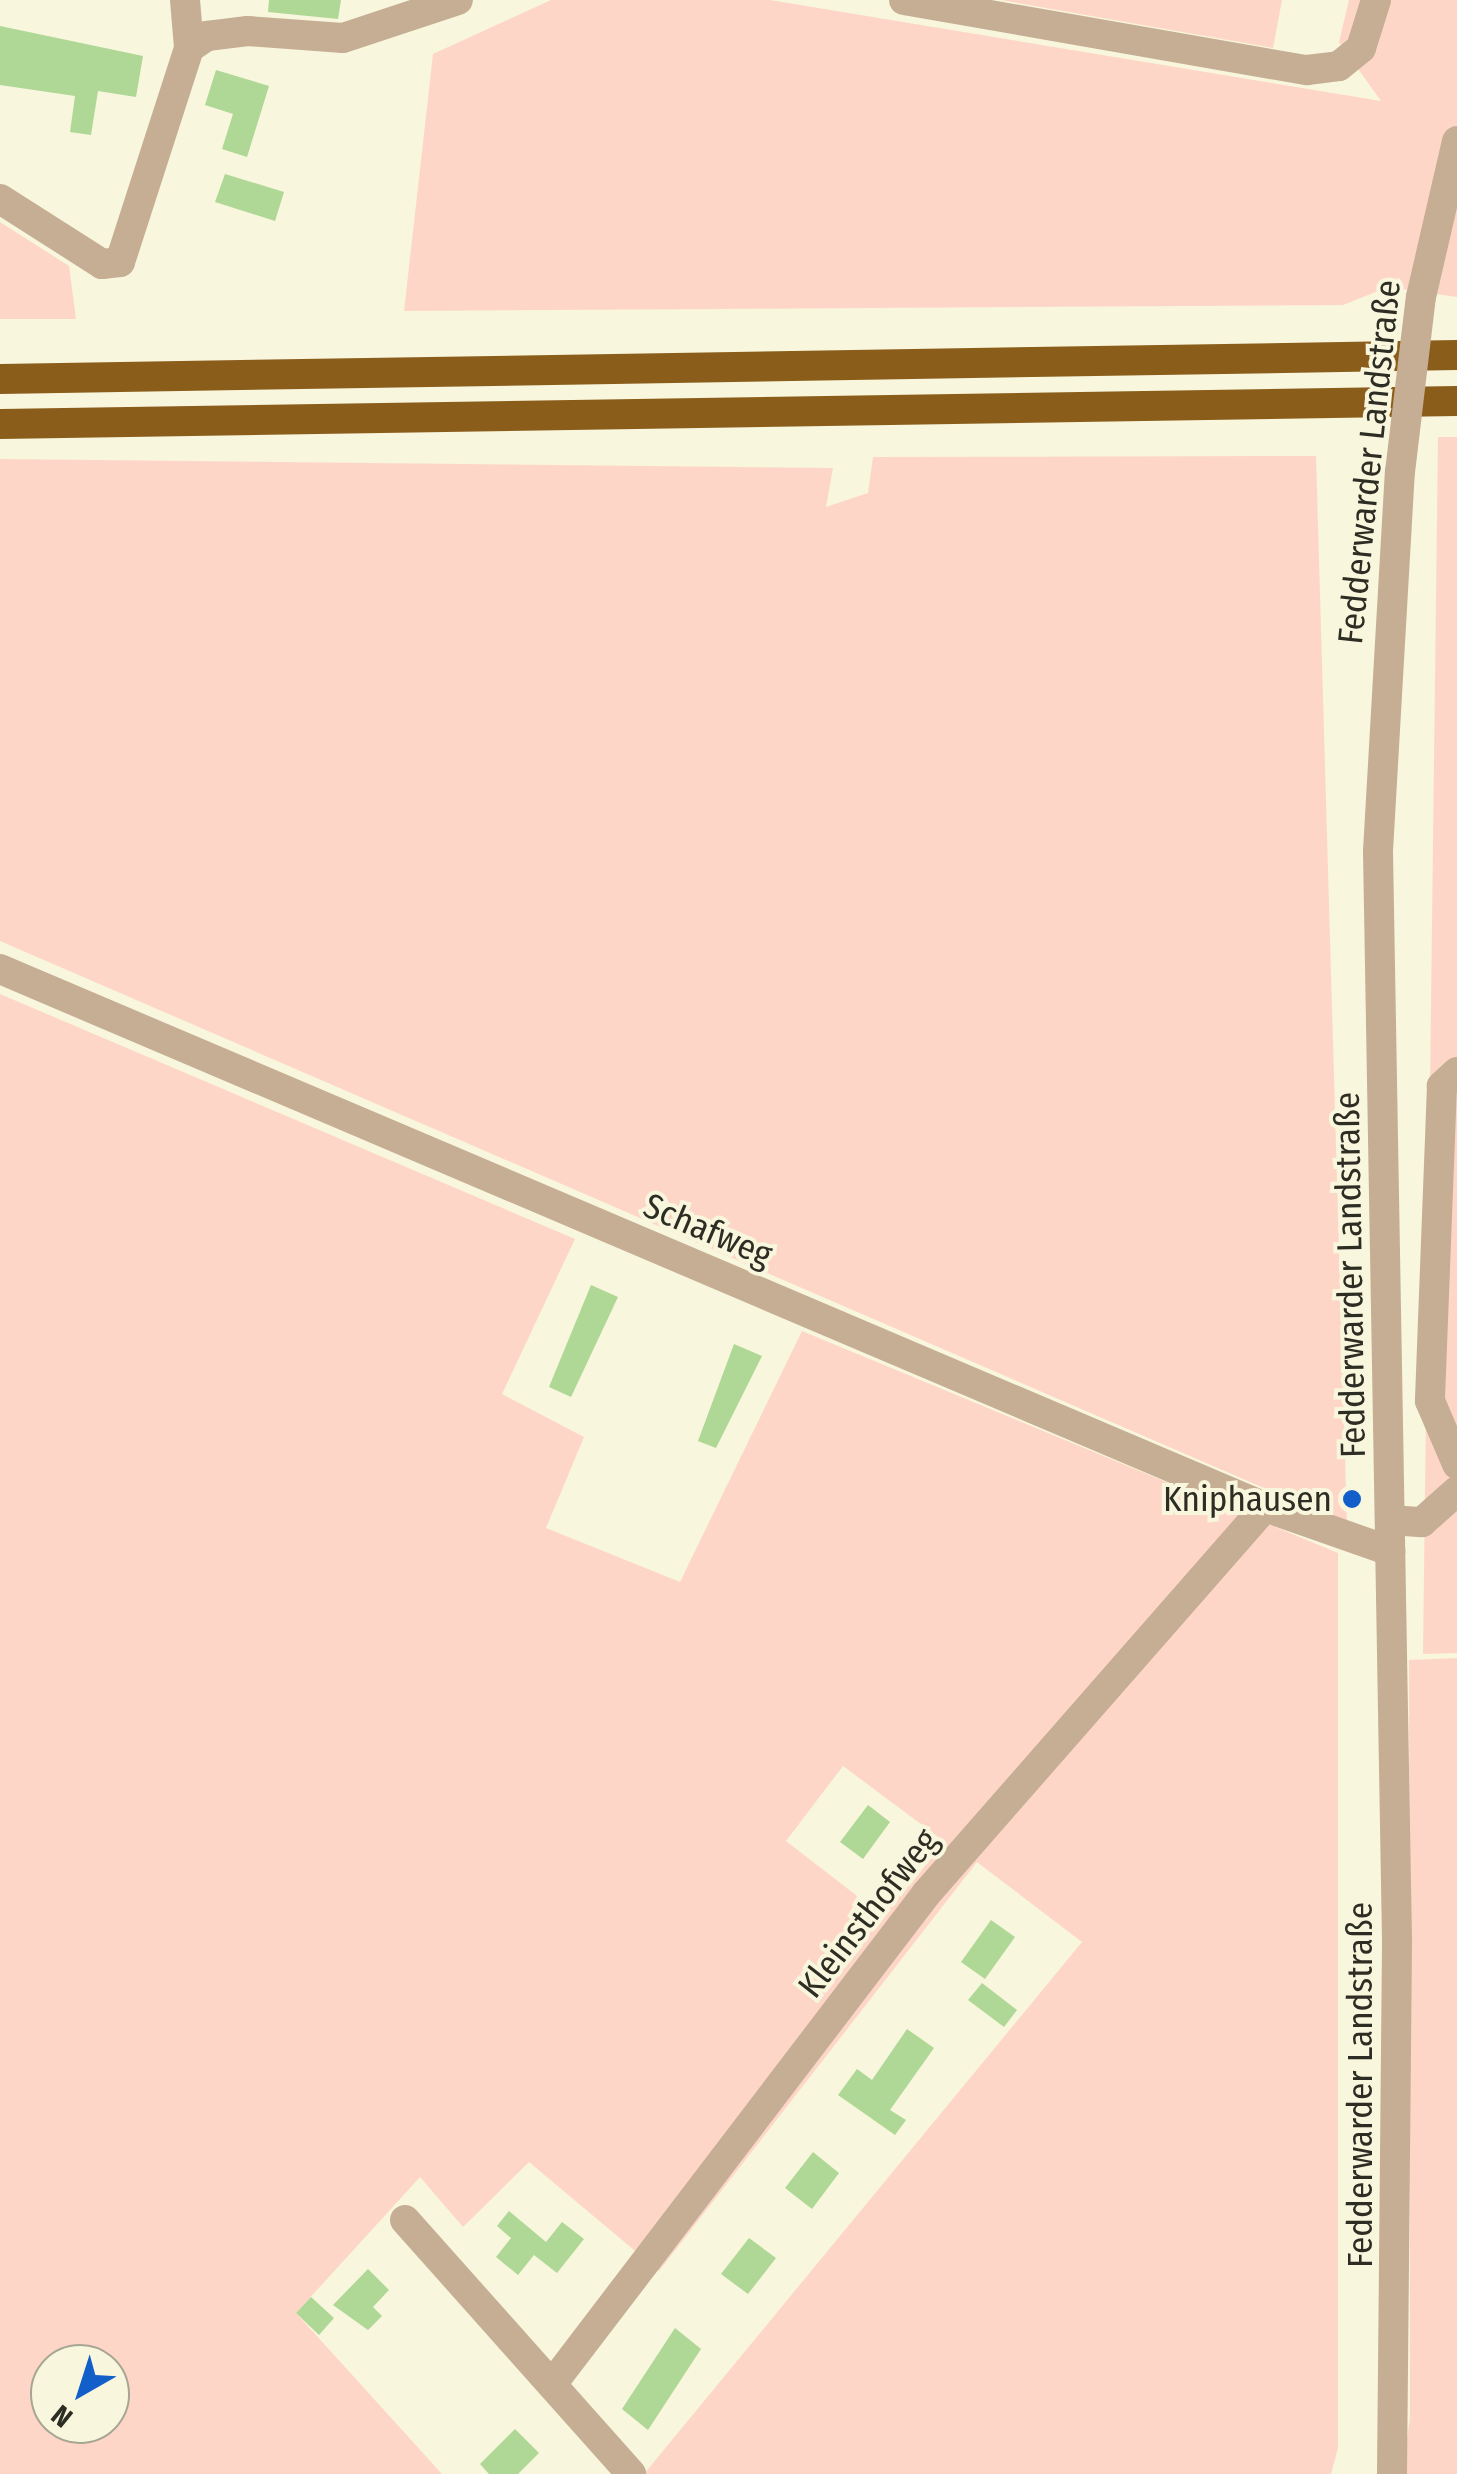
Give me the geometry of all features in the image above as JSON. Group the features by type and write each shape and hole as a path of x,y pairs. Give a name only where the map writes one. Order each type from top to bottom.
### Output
{"highway":[{"path":"0,380 1457,355"},
{"path":"0,424 1457,401"}],"street":[{"path":"0,199 102,264 120,262 189,48 184,0"},
{"path":"189,48 207,36 248,31 343,38 458,0"},
{"path":"904,0 1307,70 1338,66 1362,48 1376,0"},
{"name":"Fedderwarder Landstraße","path":"1392,2474 1399,2308 1391,1520 1378,851 1400,472 1422,297 1457,141"},
{"name":"Schafweg","path":"0,968 1265,1508 1390,1551"},
{"path":"1457,1072 1442,1086 1430,1400 1457,1464"},
{"path":"1391,1520 1422,1522 1457,1491"},
{"name":"Kleinsthofweg","path":"553,2382 926,1894 1265,1508"},
{"path":"405,2220 631,2474"}],"shaded area":[{"path":"551,0 770,0 1381,101 1339,42 1349,0 1457,0 1457,297 1388,287 1343,305 404,311 433,54"},
{"path":"1001,0 1282,0 1273,48"},
{"path":"0,222 69,266 76,319 0,319"},
{"path":"1438,437 1457,437 1457,1653 1423,1654"},
{"path":"1316,456 1347,1524 0,941 0,459 833,468 826,507 868,493 873,457"},
{"path":"0,994 575,1239 502,1394 584,1437 546,1528 680,1582 802,1331 1338,1553 1338,2448 1331,2474 644,2474 1082,1942 977,1862 659,2271 529,2162 463,2227 420,2177 296,2313 442,2474 0,2474","holes":["843,1766 945,1842 883,1916 786,1841"]},
{"path":"1457,1658 1457,2474 1402,2474 1410,2418 1409,1660"}],"building":[{"path":"269,0 341,0 338,19 268,12"},
{"path":"0,26 143,56 136,97 98,91 91,135 70,132 75,96 0,85"},
{"path":"216,70 269,86 247,157 222,149 233,114 205,105"},
{"path":"225,174 284,192 275,221 215,202"},
{"path":"591,1285 618,1297 571,1397 549,1387"},
{"path":"734,1344 762,1356 716,1448 698,1441"},
{"path":"868,1805 890,1822 863,1859 840,1842"},
{"path":"991,1920 1015,1937 985,1979 961,1962"},
{"path":"982,1983 1017,2010 1004,2027 968,2000"},
{"path":"907,2029 934,2048 890,2110 906,2120 895,2135 838,2095 857,2069 872,2080"},
{"path":"813,2152 839,2173 812,2209 785,2188"},
{"path":"509,2211 546,2242 562,2222 584,2239 557,2273 534,2255 518,2275 496,2257 511,2238 497,2226"},
{"path":"749,2238 776,2258 748,2294 721,2274"},
{"path":"368,2269 389,2290 373,2307 382,2316 368,2330 333,2305"},
{"path":"311,2297 334,2318 319,2335 296,2313"},
{"path":"675,2328 701,2349 648,2430 622,2409"},
{"path":"515,2429 539,2453 518,2474 489,2474 480,2464"}],"place":[{"name":"Kniphausen","path":"1352,1499"}]}
